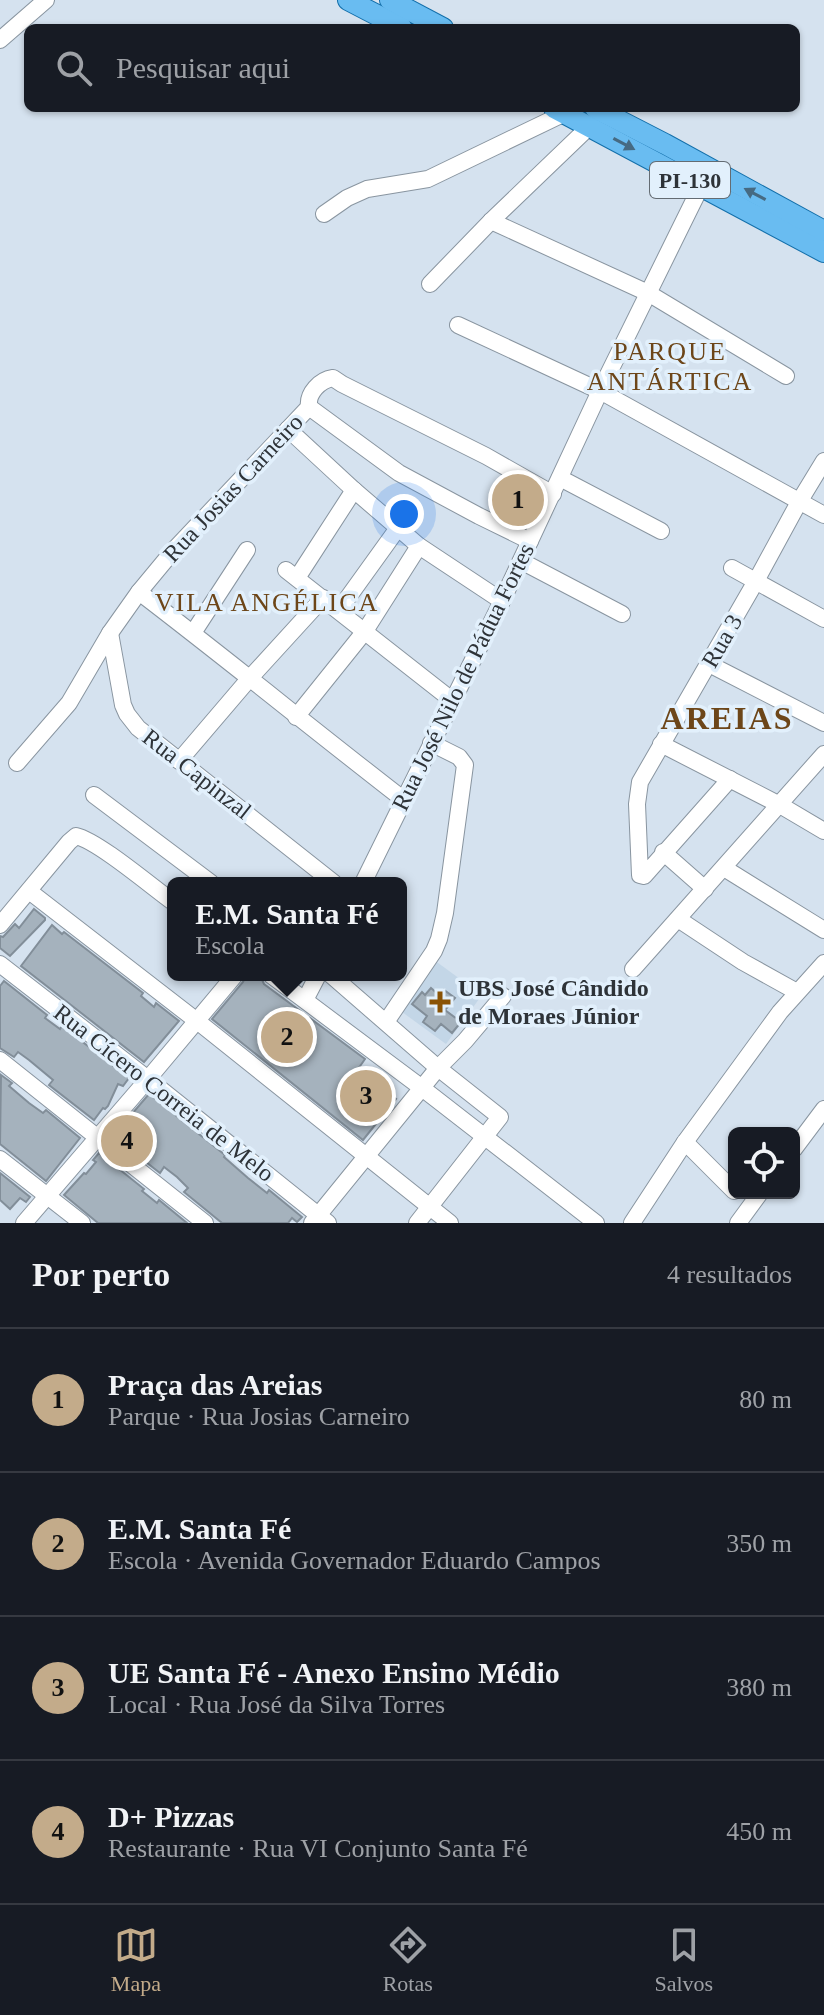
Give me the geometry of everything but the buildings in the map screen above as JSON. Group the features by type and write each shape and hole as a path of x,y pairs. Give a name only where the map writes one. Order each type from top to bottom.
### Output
{"main road":[{"path":"348,0 394,24"},
{"path":"390,0 435,24"},
{"name":"PI-130","path":"565,112 592,117 705,178 824,252"},
{"name":"PI-130","path":"705,178 824,231"}],"street":[{"path":"0,40 46,0"},
{"path":"324,214 358,192 428,179 558,112"},
{"path":"430,284 592,117"},
{"name":"Rua José Nilo de Pádua Fortes","path":"366,877 705,178"},
{"path":"491,221 648,293 786,376"},
{"path":"458,325 600,391 824,515"},
{"name":"Rua Josias Carneiro","path":"530,541 399,473 309,407 312,391 326,379 333,378 553,494"},
{"name":"Rua Josias Carneiro","path":"17,763 69,703 110,633 139,592 173,551 309,407"},
{"path":"288,429 419,546 502,601"},
{"name":"Rua 3","path":"663,852 644,876 640,876 637,791 644,772 824,461"},
{"path":"560,478 661,531"},
{"path":"354,490 292,574 453,701"},
{"path":"339,610 398,528"},
{"path":"296,717 365,631 419,546"},
{"path":"193,633 247,550"},
{"path":"521,561 622,614"},
{"path":"732,568 824,619"},
{"path":"139,592 404,800"},
{"path":"179,761 323,598"},
{"name":"Rua Capinzal","path":"110,633 123,705 138,728 326,877"},
{"path":"709,664 824,723"},
{"path":"386,1022 434,951 445,913 465,765 459,757 431,743"},
{"path":"661,744 824,831"},
{"path":"633,969 824,754"},
{"path":"705,889 663,852 730,779"},
{"path":"94,795 203,877"},
{"path":"0,925 75,837 85,839 167,898"},
{"path":"724,868 824,930"},
{"path":"29,891 450,1223"},
{"path":"678,919 743,962 797,992"},
{"path":"634,1222 685,1142 780,1012 824,963"},
{"name":"Rua Cícero Correia de Melo","path":"0,964 148,1079 319,1221"},
{"path":"24,1223 230,981"},
{"path":"279,981 596,1223"},
{"path":"305,1000 315,981"},
{"path":"338,981 500,1117 417,1223"},
{"path":"319,1221 366,1156 438,1068 503,996"},
{"path":"0,1060 205,1223"},
{"path":"800,1141 824,1109"},
{"path":"685,1142 728,1185"},
{"path":"0,1159 82,1223"},
{"path":"742,1199 750,1207"},
{"path":"738,1223 756,1199"}],"shaded area":[{"path":"513,475 539,487 523,525 496,513"},
{"name":"UBS José Cândido de Moraes Júnior","path":"434,960 482,995 446,1044 398,1009"}],"place":[{"name":"Praça das Areias","path":"518,500"},
{"name":"UBS José Cândido de Moraes Júnior","path":"440,1002"},
{"name":"E.M. Santa Fé","path":"287,1037"},
{"name":"UE Santa Fé - Anexo Ensino Médio","path":"366,1096"},
{"name":"D+ Pizzas","path":"127,1141"}],"district":[{"name":"PARQUE ANTÁRTICA","path":"670,366"},
{"name":"VILA ANGÉLICA","path":"267,602"},
{"name":"AREIAS","path":"727,718"}]}
